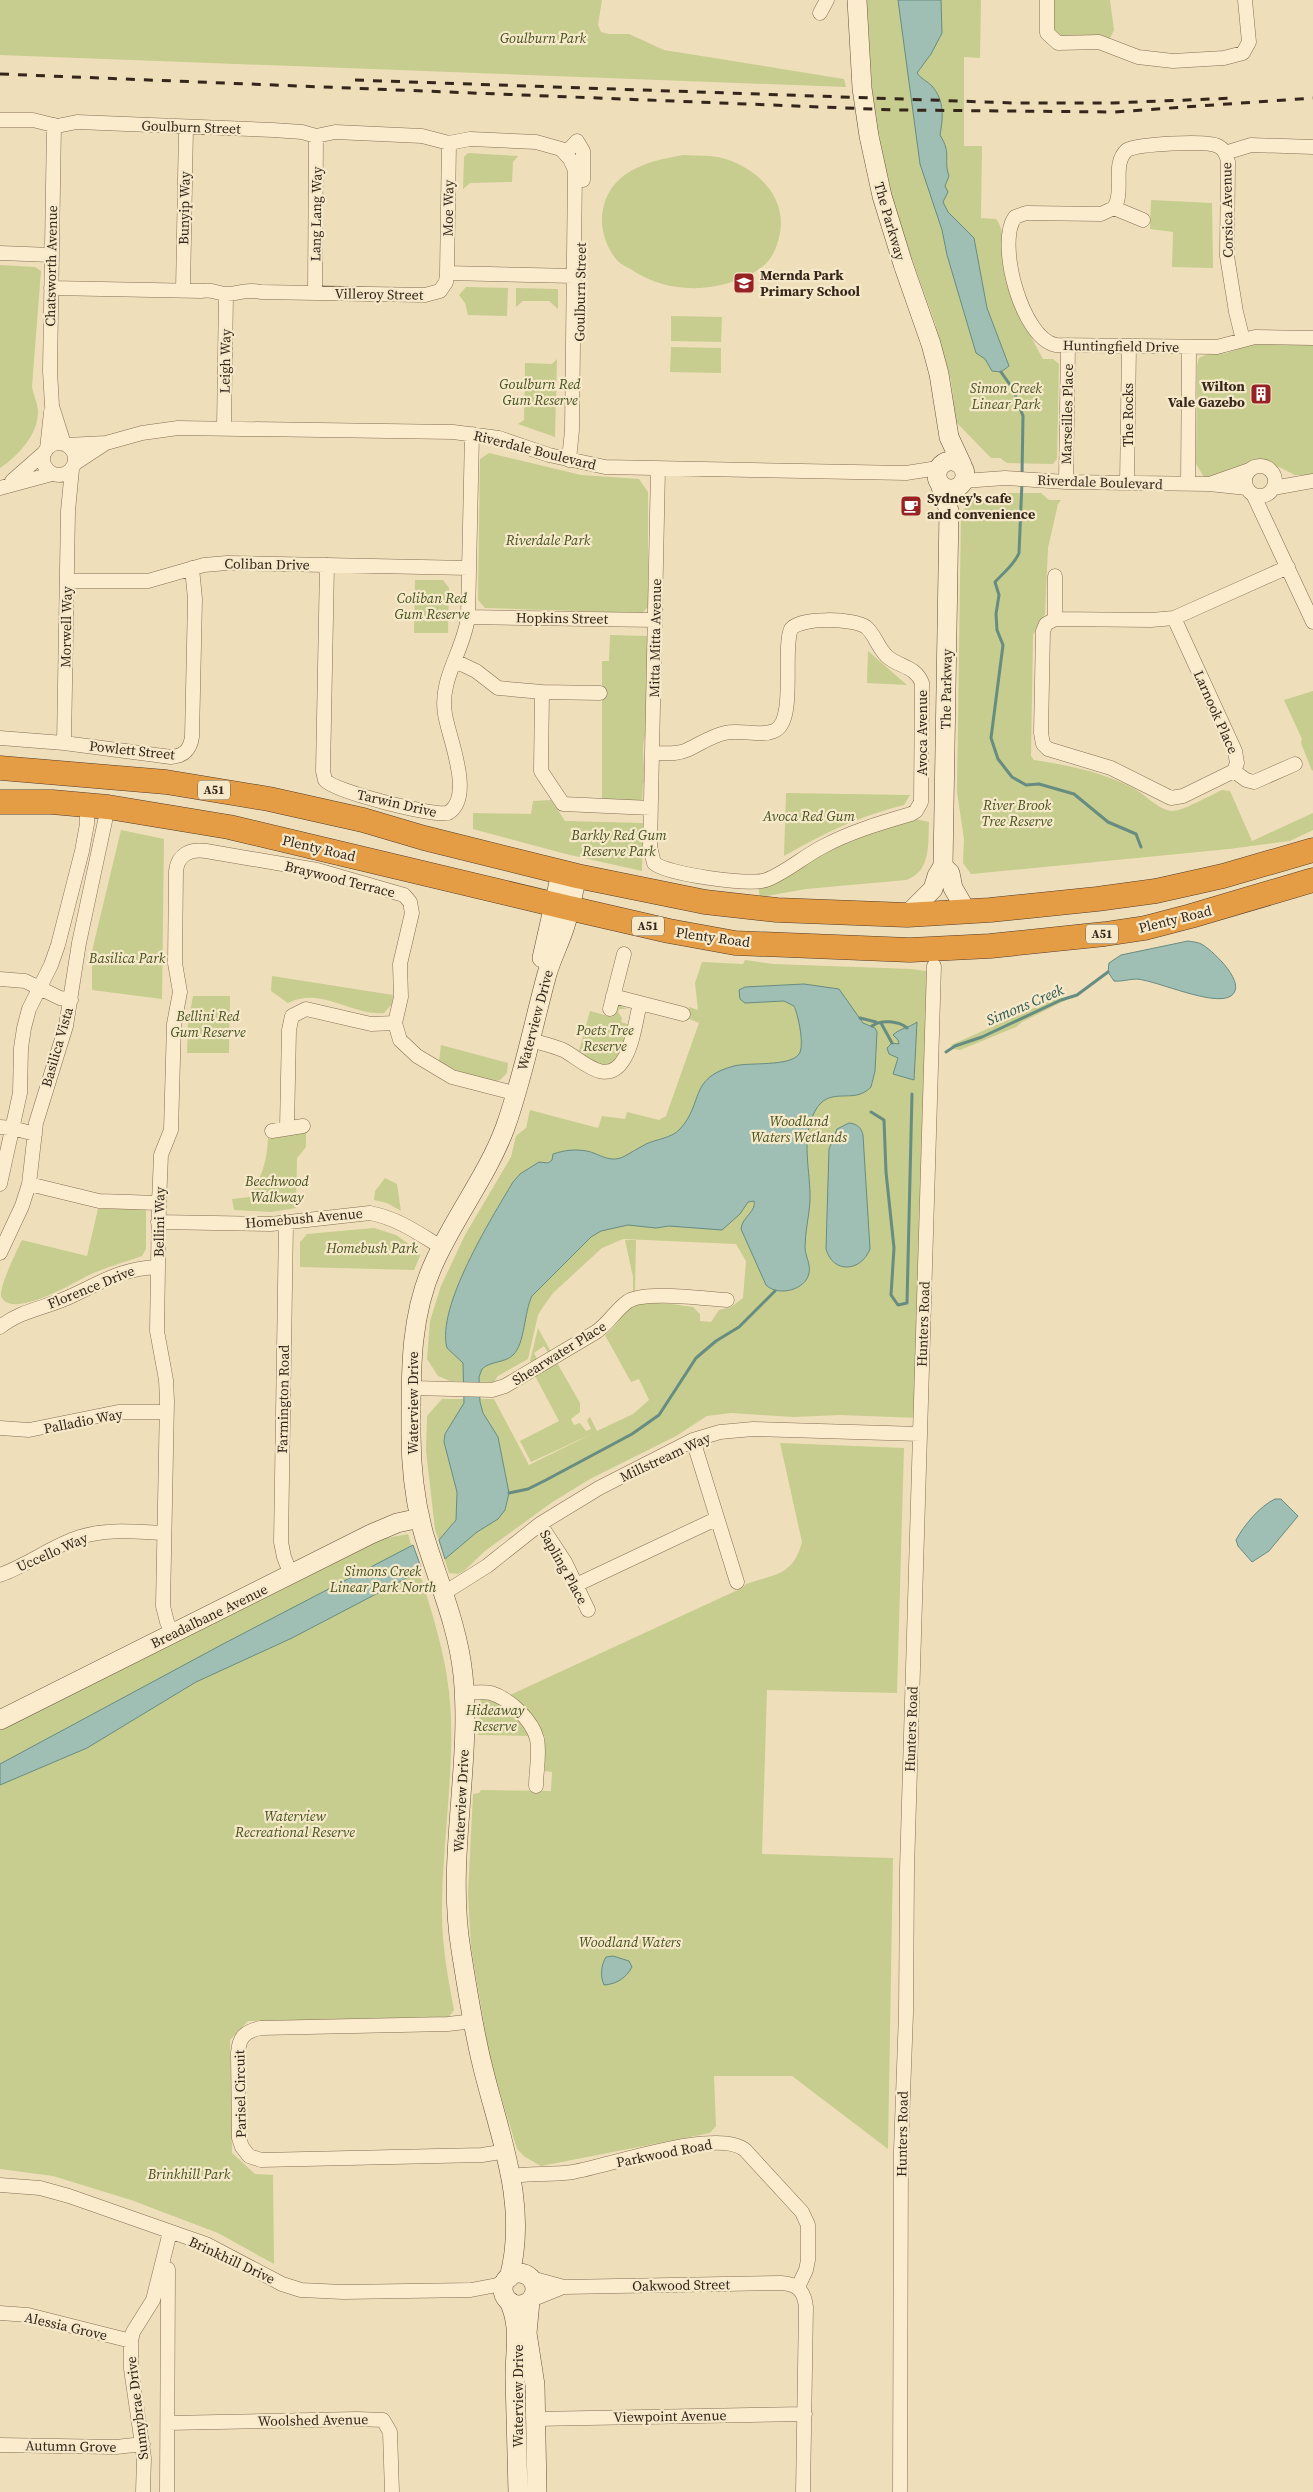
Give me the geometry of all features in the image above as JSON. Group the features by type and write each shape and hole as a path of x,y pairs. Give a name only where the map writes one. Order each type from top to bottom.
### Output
{"highway":[{"name":"A51","path":"0,768 166,782 269,799 362,820 569,875 723,904 777,910 907,915 967,912 1156,891 1223,876 1313,850"},
{"name":"Plenty Road","path":"0,802 52,802 229,827 669,931 735,943 910,950 990,946 1145,928 1313,880"}],"street":[{"path":"820,13 827,0"},
{"name":"The Parkway","path":"857,0 862,88 869,136 892,232 933,352 944,400 949,437 962,476 950,511"},
{"path":"1047,0 1047,33 1058,43 1099,42 1138,57 1185,61 1234,57 1243,53 1249,42 1245,0"},
{"name":"Goulburn Street","path":"0,120 33,120 54,129 77,122 295,132 316,139 335,132 342,134 422,136 449,142 470,139 536,142 556,146 566,153 575,170 573,461"},
{"name":"Bunyip Way","path":"183,290 186,127"},
{"name":"Chatsworth Avenue","path":"46,451 52,406 50,371 54,129"},
{"name":"Lang Lang Way","path":"315,293 316,139"},
{"path":"536,142 551,139 577,141"},
{"path":"566,153 577,141"},
{"name":"Goulburn Street","path":"573,461 583,151 577,141"},
{"name":"Moe Way","path":"447,273 449,142"},
{"name":"Corsica Avenue","path":"1114,208 1118,198 1121,157 1130,148 1167,144 1209,144 1218,146 1225,153 1228,162 1227,256 1236,312 1244,340"},
{"path":"1225,153 1251,144 1313,147"},
{"path":"1114,208 1143,220"},
{"name":"Huntingfield Drive","path":"1114,208 1101,214 1023,214 1015,217 1011,224 1012,275 1021,304 1045,341 1050,344 1068,345 1189,348 1223,346 1262,337 1313,338"},
{"path":"0,253 52,255"},
{"path":"447,273 574,276"},
{"name":"Villeroy Street","path":"51,288 214,290 226,298 243,290 260,292 431,295 440,291 444,286 447,273"},
{"name":"Leigh Way","path":"224,428 226,298"},
{"name":"Marseilles Place","path":"1066,482 1068,345"},
{"name":"The Rocks","path":"1127,483 1129,346"},
{"path":"1188,484 1189,348"},
{"name":"Chatsworth Avenue","path":"52,406 65,445"},
{"name":"Riverdale Boulevard","path":"65,445 106,443 160,430 224,428 472,434 515,442 573,461 622,468 940,474"},
{"name":"Tarwin Drive","path":"326,565 322,771 328,784 341,790 430,813 443,814 452,811 458,796 457,760 444,704 447,684 464,640 468,617 472,434"},
{"name":"The Parkway","path":"907,915 933,890 937,876 943,866 950,511 940,474 949,437"},
{"name":"Riverdale Boulevard","path":"73,467 106,443"},
{"path":"55,444 65,445 73,452 73,467 64,475 53,474 3,487 55,444"},
{"path":"46,451 44,464 53,474"},
{"path":"950,460 962,476 952,489 940,474 950,460"},
{"path":"1311,481 1272,472 1258,466 1250,470 1245,479 1272,532 1313,622"},
{"name":"Morwell Way","path":"64,743 68,511 73,467"},
{"name":"Mitta Mitta Avenue","path":"651,808 658,469"},
{"name":"Riverdale Boulevard","path":"1209,484 1250,470"},
{"path":"1272,472 1275,479 1272,532"},
{"name":"Morwell Way","path":"53,474 65,493 68,511"},
{"name":"Riverdale Boulevard","path":"962,476 1041,479 1066,482 1209,484 1250,491"},
{"path":"1250,491 1265,495 1273,489 1311,481"},
{"name":"Coliban Drive","path":"67,581 137,582 178,574 192,568 227,563 470,568"},
{"path":"1234,770 1183,796 1171,798 1105,765 1048,749 1043,744 1041,733 1042,636 1046,624 1055,619 1151,620 1174,618 1288,566"},
{"name":"Powlett Street","path":"0,738 64,743 171,756 185,752 189,747 192,737 195,599 192,568"},
{"name":"Powlett Street","path":"178,574 194,617"},
{"path":"1055,576 1055,619"},
{"name":"Hopkins Street","path":"468,617 655,620"},
{"name":"Larnook Place","path":"1174,618 1235,751 1237,763 1234,770 1246,780 1254,782 1295,764"},
{"name":"Avoca Avenue","path":"651,808 650,847 652,860 657,866 667,870 745,883 765,880 822,847 852,833 911,814 919,806 922,794 922,683 915,671 882,652 870,631 860,624 844,621 799,622 793,626 788,635 786,716 780,728 770,732 726,732 707,739 686,751 652,753"},
{"path":"455,661 476,671 498,688 542,692 600,693"},
{"path":"542,692 541,771 560,801 571,806 651,808"},
{"name":"Basilica Vista","path":"0,1184 6,1128 20,1093 21,1048 24,1028 29,1009 51,965 65,917 87,824 97,807"},
{"name":"Basilica Vista","path":"0,1253 22,1206 29,1184 39,1110 56,1060 71,1000 97,807"},
{"name":"Braywood Terrace","path":"186,853 206,851 317,870 387,889 408,899 412,913 401,958 401,997 395,1023"},
{"name":"Bellini Way","path":"177,1632 163,1596 167,1412 166,1380 157,1331 158,1222 161,1155 171,1130 174,1024 180,992 175,963 176,871 179,860 186,853"},
{"name":"The Parkway","path":"943,866 950,872 954,888 967,912"},
{"name":"Waterview Drive","path":"518,2277 512,2176 507,2151 481,2060 460,1950 455,1905 465,1728 464,1692 459,1648 420,1518 412,1457 412,1388 414,1339 420,1305 431,1268 490,1162 505,1127 510,1092 525,1039 549,969 569,875"},
{"path":"624,954 611,1002 640,1003 683,1014"},
{"name":"Hunters Road","path":"900,2492 901,2150 934,966"},
{"path":"0,979 26,981 60,998 71,1000"},
{"path":"525,1039 565,1050 577,1061 594,1070 602,1071 614,1068 625,1056 640,1003"},
{"path":"287,1127 289,1030 292,1016 297,1012 310,1009 371,1024 395,1023 396,1033 405,1046 452,1078 510,1092"},
{"path":"272,1131 287,1127 303,1126"},
{"path":"6,1128 35,1134"},
{"path":"29,1184 99,1201 159,1203"},
{"name":"Homebush Avenue","path":"158,1222 286,1222 370,1213 386,1216 404,1224 441,1247"},
{"name":"Farmington Road","path":"286,1222 281,1542 284,1557 291,1574"},
{"name":"Florence Drive","path":"0,1327 24,1312 69,1297 94,1283 127,1270 158,1267"},
{"name":"Shearwater Place","path":"412,1388 492,1390 505,1386 608,1324 626,1303 633,1298 659,1297 727,1300"},
{"name":"Florence Drive","path":"0,1311 24,1312"},
{"name":"Palladio Way","path":"0,1428 29,1430 111,1413 167,1412"},
{"name":"Millstream Way","path":"444,1593 487,1566 540,1524 599,1488 693,1440 720,1432 753,1429 920,1434"},
{"path":"693,1440 737,1582"},
{"name":"Breadalbane Avenue","path":"0,1720 378,1531 420,1518"},
{"path":"576,1585 716,1519"},
{"name":"Sapling Place","path":"540,1524 565,1562 588,1610"},
{"name":"Uccello Way","path":"0,1575 66,1543 92,1534 114,1532 164,1533"},
{"path":"464,1692 489,1692 495,1694 524,1717 536,1737 536,1786"},
{"name":"Parisel Circuit","path":"474,2021 448,2024 261,2028 247,2032 240,2039 238,2053 240,2142 250,2156 261,2160 482,2155 507,2151"},
{"name":"Parkwood Road","path":"512,2176 575,2171 699,2143 736,2143 745,2150 808,2220 808,2266 798,2287"},
{"name":"Brinkhill Drive","path":"0,2185 40,2188 206,2244 282,2284 301,2290 324,2292 470,2290 498,2285 518,2277"},
{"name":"Sunnybrae Drive","path":"143,2492 143,2444 131,2369 131,2341 133,2332 153,2300 174,2233"},
{"name":"Sunnybrae Drive","path":"167,2492 167,2302 168,2267 174,2233"},
{"path":"518,2277 535,2286 531,2300 522,2305 509,2301 504,2292 518,2277"},
{"name":"Oakwood Street","path":"518,2277 564,2287 790,2283 798,2287"},
{"name":"Oakwood Street","path":"531,2300 564,2287"},
{"path":"798,2287 803,2293 806,2307 803,2492"},
{"name":"Brinkhill Drive","path":"470,2290 509,2301"},
{"path":"153,2300 167,2302"},
{"name":"Waterview Drive","path":"531,2300 527,2333 534,2384 537,2492"},
{"name":"Waterview Drive","path":"509,2301 515,2315 518,2332 515,2374 518,2492"},
{"name":"Alessia Grove","path":"0,2313 28,2315 131,2341"},
{"name":"Viewpoint Avenue","path":"535,2419 804,2414"},
{"name":"Woolshed Avenue","path":"168,2422 358,2418 383,2420 390,2432 392,2492"},
{"name":"Autumn Grove","path":"0,2445 116,2447 143,2444"}],"green space":[{"name":"Goulburn Park","path":"0,0 602,0 598,25 601,32 629,34 664,50 844,79 846,87 0,55"},
{"name":"Simon Creek Linear Park","path":"867,0 981,0 980,58 964,57 964,146 982,146 981,218 996,219 999,224 1002,233 1005,273 1018,311 1043,359 1053,359 1059,364 1057,459 1053,464 1007,463 1000,458 991,458 956,422 951,381 935,323 895,211 881,147 872,88"},
{"path":"1053,0 1110,0 1114,30 1109,40 1062,37 1054,29"},
{"path":"468,153 518,156 513,162 512,182 470,183 463,189 464,157"},
{"path":"684,155 714,156 731,161 755,175 773,194 781,219 780,233 771,258 763,267 751,274 722,285 691,288 676,287 646,278 620,263 611,252 604,236 602,221 604,205 618,181 641,166 654,161"},
{"path":"1151,200 1212,203 1213,268 1172,267 1173,232 1150,229"},
{"path":"0,265 35,267 41,271 32,386 38,409 37,421 30,437 19,452 0,468"},
{"path":"466,287 508,288 507,316 468,315 465,303 459,295"},
{"path":"516,288 558,289 558,309 549,301 523,301 516,307"},
{"path":"671,316 722,317 721,342 671,341"},
{"path":"1261,343 1313,344 1313,475 1295,475 1263,459 1212,479 1204,477 1196,464 1197,366 1199,358 1209,354 1226,353"},
{"path":"671,347 721,348 721,373 670,372"},
{"name":"Goulburn Red Gum Reserve","path":"557,359 555,437 518,424 524,420 525,363 552,364"},
{"name":"Riverdale Park","path":"489,453 581,475 639,479 648,492 648,607 642,613 485,608 478,600 480,459"},
{"name":"River Brook Tree Reserve","path":"1008,493 1041,493 1049,500 1061,500 1058,504 1048,548 1045,614 1033,635 1031,756 1034,760 1097,773 1133,788 1162,808 1172,811 1190,806 1222,790 1230,791 1252,841 1313,813 1313,830 1290,841 1229,849 971,874 963,863 964,839 957,792 961,512 975,499 999,499"},
{"name":"Coliban Red Gum Reserve","path":"415,580 443,580 449,588 448,633 414,633"},
{"path":"610,635 648,636 646,733 643,751 645,781 643,784 642,801 602,801 602,661 609,661"},
{"path":"868,651 907,685 867,683"},
{"path":"1313,691 1312,771 1301,743 1302,739 1284,700"},
{"name":"Avoca Red Gum","path":"786,793 910,795 904,805 872,814 842,826 784,856"},
{"name":"Barkly Red Gum Reserve Park","path":"551,800 565,821 643,823 642,871 566,854 473,829 473,813 531,814 533,801"},
{"path":"915,819 929,822 928,848 924,864 914,876 906,880 806,889 760,897 758,887 845,841"},
{"name":"Basilica Park","path":"121,830 164,839 162,999 92,990 92,951"},
{"name":"Woodland Waters Wetlands","path":"745,960 773,964 911,969 933,972 920,1418 840,1415 793,1417 731,1413 707,1416 676,1436 590,1479 551,1503 485,1551 464,1571 458,1574 449,1573 435,1529 426,1451 427,1416 442,1399 494,1399 529,1465 596,1432 531,1462 520,1441 559,1421 534,1374 556,1361 580,1403 580,1412 571,1419 574,1425 580,1423 586,1431 591,1429 587,1420 590,1417 597,1431 633,1414 649,1400 639,1379 631,1382 605,1335 631,1307 644,1303 662,1303 693,1307 700,1314 700,1321 711,1322 719,1310 731,1307 743,1298 746,1261 736,1244 623,1239 602,1248 553,1293 538,1315 528,1359 498,1376 494,1382 450,1381 438,1376 427,1359 430,1321 441,1286 465,1235 511,1157 516,1136 526,1128 530,1110 598,1128 602,1116 625,1119 627,1112 659,1120 666,1116 699,1023 687,1018 689,1007 698,1010 695,983 702,962 743,964"},
{"path":"272,976 393,995 392,1004 384,1013 372,1013 325,999 301,999 288,1003 271,991"},
{"name":"Bellini Red Gum Reserve","path":"193,996 230,996 229,1053 187,1053 188,1023"},
{"path":"1059,997 1066,1000 1022,1022 1016,1027 960,1050 954,1049 951,1045"},
{"name":"Poets Tree Reserve","path":"615,1003 627,1009 619,1009 618,1012 622,1018 621,1022 630,1025 621,1057 604,1068 579,1051 590,1011 612,1017"},
{"path":"441,1045 508,1063 507,1073 500,1080 493,1082 464,1074 439,1062"},
{"name":"Beechwood Walkway","path":"306,1131 306,1147 297,1158 296,1208 271,1212 234,1210 232,1199 250,1197 257,1183 265,1160 268,1136"},
{"path":"385,1178 397,1184 401,1211 387,1203 374,1200 375,1191"},
{"path":"98,1209 146,1209 146,1249 142,1256 91,1274 59,1291 30,1302 7,1303 1,1296 1,1291 22,1240 87,1256"},
{"name":"Homebush Park","path":"374,1228 396,1235 419,1251 420,1256 414,1270 300,1267 300,1242 307,1234"},
{"path":"625,1240 636,1240 635,1292 633,1291 633,1277"},
{"path":"538,1328 551,1352 549,1354 544,1346 534,1353 538,1361 532,1364 530,1361"},
{"name":"Woodland Waters","path":"780,1443 904,1448 897,1693 767,1690 762,1854 893,1858 888,2149 792,2076 714,2076 716,2126 710,2133 541,2166 525,2157 517,2149 490,2059 471,1947 468,1894 473,1794 479,1793 481,1790 551,1791 552,1772 545,1771 545,1737 533,1716 510,1695 742,1588 746,1584 782,1572 788,1568 794,1561 802,1542"},
{"name":"Waterview Recreational Reserve","path":"408,1534 441,1647 449,1693 451,1741 442,1925 444,1950 454,2010 448,2018 248,2021 230,2040 232,2153 255,2174 273,2175 274,2264 218,2233 131,2200 53,2176 0,2169 0,1730 382,1539"},
{"name":"Hideaway Reserve","path":"481,1696 503,1706 530,1736 478,1735"}],"water":[{"path":"898,0 941,0 942,33 931,54 917,73 932,86 941,104 940,135 946,147 949,176 945,186 948,192 943,202 948,212 974,238 987,308 1009,366 1001,372 992,371 985,359 976,353 947,255 942,230 920,164"},
{"path":"1188,941 1203,945 1228,969 1233,976 1235,984 1235,991 1231,996 1223,999 1199,996 1137,979 1114,981 1108,972 1109,963 1121,955"},
{"path":"804,984 839,989 863,1023 875,1028 877,1032 875,1071 871,1087 857,1095 828,1099 821,1103 811,1121 807,1144 810,1201 805,1241 805,1250 809,1263 807,1279 803,1284 791,1290 777,1291 766,1285 741,1229 753,1208 754,1201 748,1202 740,1214 722,1230 669,1226 656,1228 628,1225 601,1231 591,1237 532,1296 520,1343 513,1355 482,1369 479,1377 480,1402 483,1413 498,1437 509,1493 505,1510 498,1519 477,1532 445,1559 439,1540 456,1520 457,1492 444,1442 445,1434 464,1403 463,1363 447,1348 446,1331 457,1287 480,1240 513,1182 520,1174 539,1162 548,1163 552,1160 553,1154 583,1150 609,1159 623,1157 646,1144 677,1132 692,1110 703,1084 719,1071 734,1066 787,1061 794,1058 801,1050 801,1037 794,1006 784,1001 745,1003 740,999 739,990 745,987"},
{"path":"917,1022 914,1080 893,1074 898,1058 889,1054 887,1048 892,1043 899,1044 893,1035"},
{"path":"849,1123 858,1126 863,1135 870,1249 866,1257 860,1262 854,1266 847,1267 835,1263 826,1249 829,1149 837,1129"},
{"path":"1275,1499 1281,1499 1298,1516 1269,1551 1252,1562 1238,1546 1236,1540 1253,1516"},
{"path":"413,1545 422,1570 292,1638 196,1682 87,1748 0,1785 0,1764 223,1644"},
{"path":"613,1956 629,1961 632,1967 621,1980 604,1985 603,1963 606,1957"}],"waterway":[{"path":"1001,372 1013,389 1023,416 1022,475"},
{"path":"1022,482 1019,553 1012,565 995,582 999,595 996,614 997,630 1003,645 991,738 998,759 1012,777 1026,785 1039,784 1074,794 1108,822 1136,834 1141,847"},
{"name":"Simons Creek","path":"946,1052 955,1046 982,1037 1061,1000 1077,995 1108,972"},
{"path":"860,1018 876,1022"},
{"path":"872,1026 880,1022 890,1022 907,1028"},
{"path":"881,1023 892,1043"},
{"path":"871,1112 884,1120 886,1172 894,1248 891,1295 898,1305 907,1303 912,1094"},
{"path":"509,1493 528,1489 546,1480 632,1434 659,1415 696,1358 716,1341 739,1327 775,1291"}],"railway":[{"path":"0,74 896,110 1114,112 1313,98"},
{"path":"355,80 1015,103 1113,103 1234,98"}],"place":[{"name":"Mernda Park Primary School","path":"744,283"},
{"name":"Wilton Vale Gazebo","path":"1261,394"},
{"name":"Sydney's cafe and convenience","path":"911,506"}],"park label":[{"name":"Simons Creek Linear Park North","path":"383,1579"},
{"name":"Brinkhill Park","path":"189,2174"}]}
